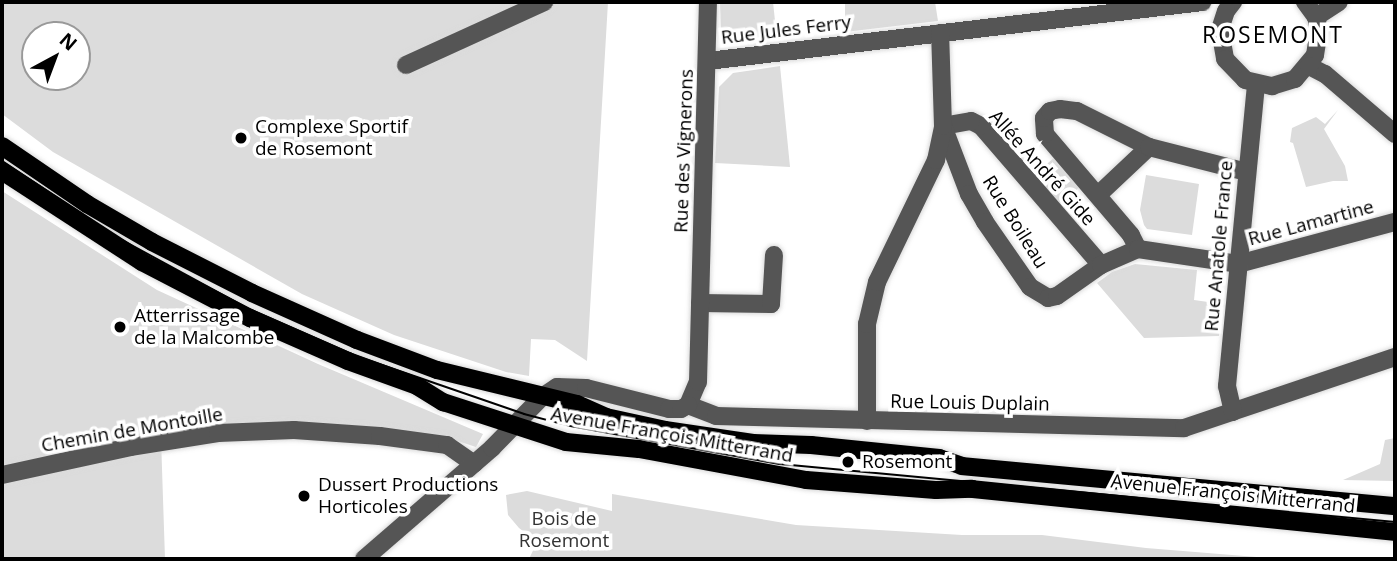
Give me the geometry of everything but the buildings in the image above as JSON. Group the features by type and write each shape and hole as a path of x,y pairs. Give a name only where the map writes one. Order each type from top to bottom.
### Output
{"main road":[{"name":"Avenue François Mitterrand","path":"2,146 87,204 252,293 357,340 437,370 577,404 606,417 709,438 811,445 939,458 962,466 1395,506"},
{"name":"Avenue François Mitterrand","path":"2,171 142,262 250,318 417,386 443,402 566,442 666,453 806,480 926,490 972,489 1395,532"}],"street":[{"path":"406,65 544,2"},
{"name":"Rue des Vignerons","path":"688,405 698,382 708,2"},
{"name":"Rue Jules Ferry","path":"708,61 1202,2"},
{"path":"1223,5 1220,30 1225,59 1233,71 1256,84 1284,83 1309,66 1319,43 1316,18 1305,2"},
{"path":"1316,18 1339,2"},
{"path":"867,421 867,324 877,282 936,160 943,126 940,33"},
{"path":"1309,66 1325,74 1395,134"},
{"name":"Rue Anatole France","path":"1233,412 1227,386 1256,84"},
{"path":"1238,264 1138,249 1131,235 1045,134 1044,118 1050,111 1077,111 1149,147 1247,172"},
{"name":"Allée André Gide","path":"943,126 971,121 981,126 1101,265"},
{"name":"Rue Boileau","path":"943,126 969,194 1030,287 1041,296 1056,296 1101,265 1138,249"},
{"path":"1098,195 1149,147"},
{"name":"Rue Lamartine","path":"1238,264 1395,222"},
{"path":"700,303 772,303 774,255"},
{"name":"Rue Louis Duplain","path":"542,397 557,387 569,385 669,409 681,409 688,405 716,416 1184,428 1395,357"},
{"path":"365,559 474,464 542,397"},
{"name":"Chemin de Montoille","path":"2,475 130,447 205,435 294,430 447,445 474,464"}],"green space":[{"path":"2,2 608,2 587,361 555,340 531,339 529,376 506,372 394,335 302,294 53,152 2,114"},
{"path":"720,2 773,2 777,40 732,43 721,34"},
{"path":"845,2 935,2 938,21 845,32"},
{"path":"780,66 790,167 715,163 719,87 733,73"},
{"path":"1338,110 1324,129 1345,166 1348,181 1333,181 1306,187 1293,143 1290,142 1292,128 1316,117 1325,124"},
{"path":"1056,156 1081,186 1057,206 1033,176"},
{"path":"1146,175 1199,184 1192,235 1147,229 1140,210"},
{"name":"Atterrissage de la Malcombe","path":"2,191 157,290 318,364 483,434 476,447 442,436 161,438 165,559 2,559"},
{"path":"1135,264 1197,270 1194,300 1222,304 1219,336 1144,338 1097,283 1112,272"},
{"path":"1395,438 1395,481 1343,480 1380,464 1385,440"},
{"name":"Bois de Rosemont","path":"527,491 612,511 612,494 796,525 962,535 1042,535 1146,548 1282,559 529,559 537,542 508,515 506,495"}],"tram line":[{"path":"2,161 113,235 249,309 356,356 524,414 570,426 780,464 1395,522"}],"place":[{"name":"Complexe Sportif de Rosemont","path":"241,138"},
{"name":"Atterrissage de la Malcombe","path":"120,327"},
{"name":"Rosemont","path":"848,462"},
{"name":"Dussert Productions Horticoles","path":"304,496"}],"district":[{"name":"ROSEMONT","path":"1273,34"}]}
